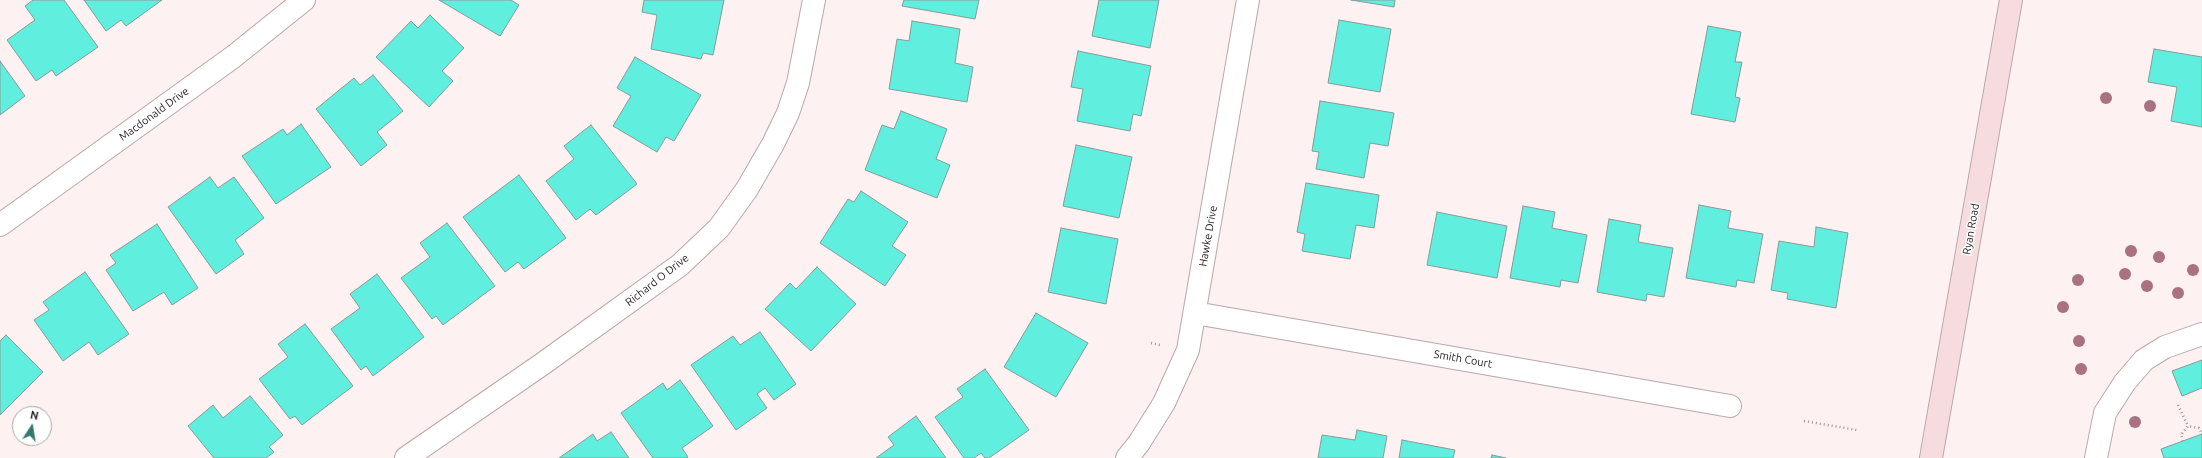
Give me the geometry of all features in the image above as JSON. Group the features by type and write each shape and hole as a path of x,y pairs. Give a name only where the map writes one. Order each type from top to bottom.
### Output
{"main road":[{"name":"Ryan Road","path":"1931,458 2011,0"}],"street":[{"name":"Macdonald Drive","path":"0,225 233,58 304,0"},
{"name":"Richard O Drive","path":"406,458 541,366 674,269 719,228 747,189 773,144 788,113 798,83 814,0"},
{"name":"Hawke Drive","path":"1127,458 1139,443 1164,403 1178,375 1188,350 1248,0"},
{"name":"Smith Court","path":"1195,313 1730,406"},
{"path":"2096,458 2105,413 2129,377 2144,360 2165,347 2202,334"}],"path":[{"path":"1150,343 1166,346"},
{"path":"2178,405 2188,426"},
{"path":"1804,421 1857,430"},
{"path":"2188,426 2199,428 2202,434"},
{"path":"2184,441 2181,435 2188,426"}],"building":[{"path":"33,0 64,0 98,47 56,76 52,70 36,81 7,40 35,20 25,6"},
{"path":"84,0 162,0 126,26 121,20 106,31"},
{"path":"439,0 511,0 519,5 500,36"},
{"path":"644,0 724,0 713,55 703,53 701,59 651,49 657,15 642,12"},
{"path":"904,0 979,0 975,19 902,6"},
{"path":"1099,0 1159,0 1150,48 1092,36"},
{"path":"1351,0 1395,0 1394,7"},
{"path":"430,15 464,48 442,71 453,81 429,107 376,57 411,21 418,28"},
{"path":"1339,20 1391,29 1380,92 1328,83"},
{"path":"912,21 960,29 955,63 973,67 967,102 889,89 897,39 909,41"},
{"path":"1708,26 1741,32 1735,62 1742,62 1735,97 1740,98 1735,122 1691,114"},
{"path":"2154,49 2202,57 2202,127 2171,121 2177,87 2148,82"},
{"path":"1078,51 1151,66 1141,116 1133,114 1130,131 1077,121 1083,89 1071,87"},
{"path":"635,57 701,95 674,141 666,137 657,152 613,126 631,96 617,88"},
{"path":"0,61 25,96 0,115"},
{"path":"373,75 403,111 377,132 387,145 361,166 316,109 354,78 360,85"},
{"path":"1320,101 1394,113 1388,146 1370,143 1364,178 1316,169 1319,152 1312,151"},
{"path":"901,111 947,129 936,159 950,165 937,198 865,170 882,125 894,129"},
{"path":"301,124 331,167 276,204 242,156 283,129 287,135"},
{"path":"591,125 637,184 596,215 590,209 576,220 546,181 574,159 564,146"},
{"path":"1076,145 1132,157 1119,218 1063,206"},
{"path":"519,175 566,238 524,269 518,262 505,272 463,217"},
{"path":"210,177 218,188 234,177 264,218 235,240 244,254 216,274 168,207"},
{"path":"1306,183 1379,195 1374,228 1356,225 1350,259 1302,251 1305,234 1297,232"},
{"path":"861,191 908,222 892,246 906,255 885,286 820,243 848,199 854,202"},
{"path":"1699,205 1731,211 1728,228 1763,234 1754,283 1737,280 1736,287 1686,278"},
{"path":"1523,206 1555,212 1552,228 1587,235 1578,283 1561,280 1560,287 1510,278"},
{"path":"1437,212 1507,226 1497,278 1427,265"},
{"path":"1609,219 1641,225 1638,242 1673,248 1664,297 1647,294 1646,301 1597,292"},
{"path":"447,223 495,286 443,325 436,316 432,319 401,278 430,257 420,243"},
{"path":"157,224 198,288 172,305 164,292 133,311 106,270 116,263 110,255"},
{"path":"1816,227 1848,233 1836,308 1787,299 1788,293 1771,290 1779,241 1814,247"},
{"path":"1061,228 1118,239 1106,304 1048,292"},
{"path":"817,267 856,304 811,351 765,309 790,283 796,289"},
{"path":"85,272 129,334 98,355 89,342 63,361 34,320 49,310 43,302"},
{"path":"377,274 424,337 373,376 366,366 361,370 331,329 360,308 350,294"},
{"path":"1036,313 1088,343 1056,397 1004,367"},
{"path":"305,324 353,386 302,425 295,416 290,419 259,379 288,357 278,344"},
{"path":"760,332 796,384 774,400 765,388 757,394 767,408 736,430 691,365 733,336 740,345"},
{"path":"6,335 43,372 0,415 0,341"},
{"path":"2202,360 2202,388 2182,396 2172,371"},
{"path":"985,369 1029,430 989,458 985,458 981,453 974,458 964,458 935,417 963,397 957,389"},
{"path":"680,380 713,426 682,448 688,457 653,458 621,413 663,383 667,390"},
{"path":"250,396 283,435 269,447 274,452 266,458 214,458 188,426 213,405 223,418"},
{"path":"916,416 946,458 876,458 894,445 888,437"},
{"path":"1357,430 1387,436 1383,458 1318,458 1322,435 1355,440"},
{"path":"611,432 629,458 559,458 593,434 597,441"},
{"path":"2202,434 2202,458 2164,458 2161,449"},
{"path":"1402,440 1455,450 1453,458 1399,458"},
{"path":"1492,455 1506,458 1491,458"}]}
